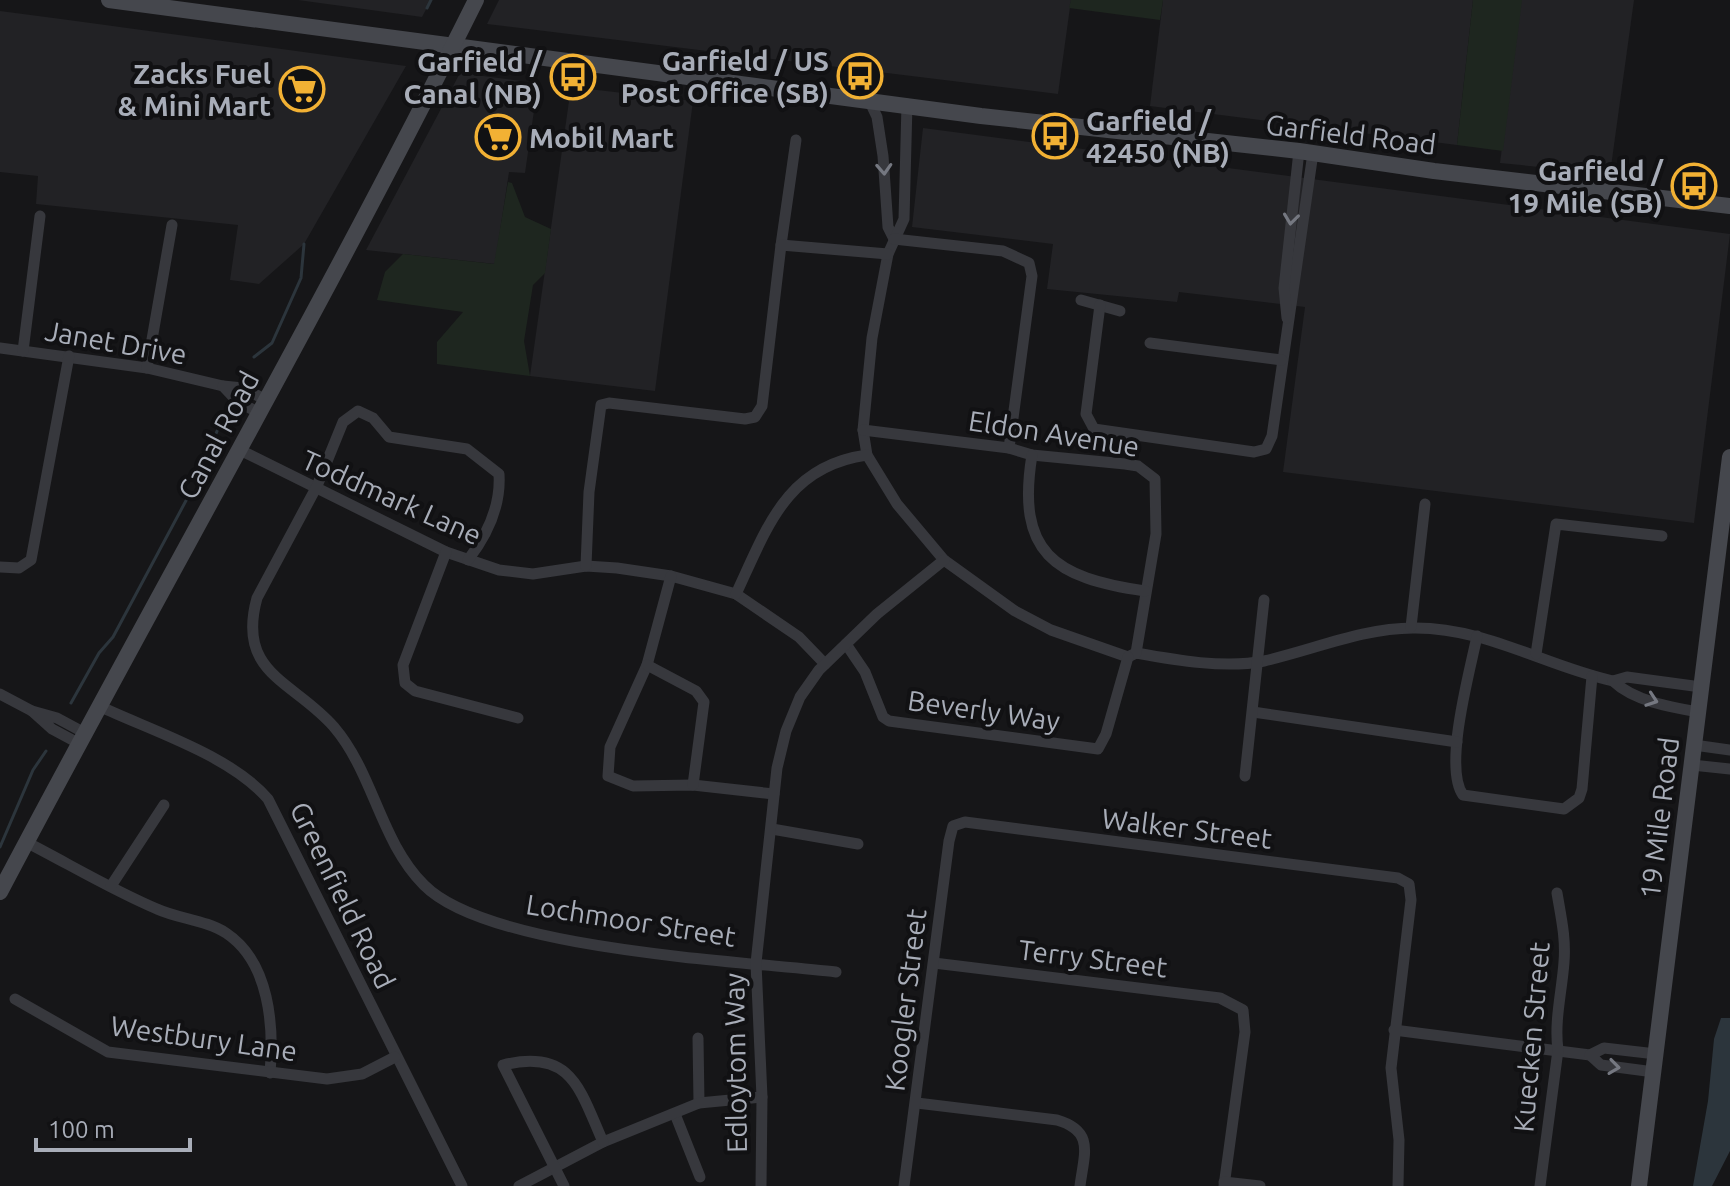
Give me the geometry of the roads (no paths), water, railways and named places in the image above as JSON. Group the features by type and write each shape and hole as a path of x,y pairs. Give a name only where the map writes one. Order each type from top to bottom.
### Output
{"street":[{"name":"Garfield Road","path":"109,0 869,100 1730,206"},
{"name":"Canal Road","path":"0,892 80,738 240,450 476,0"},
{"path":"869,100 877,117 888,227 894,239"},
{"path":"907,104 904,219 888,254 872,338 863,430 867,455 897,504 944,560 1015,611 1051,630 1132,655 1260,662 1378,632 1411,627 1477,636 1613,681 1623,690 1673,708 1699,712"},
{"path":"586,566 589,492 601,405 609,403 745,419 755,417 762,406 796,140"},
{"path":"1100,305 1086,414 1089,425 1101,432 1254,452 1266,449 1272,436 1287,318 1283,307 1285,264 1306,152"},
{"path":"23,351 40,216"},
{"path":"147,368 172,225"},
{"path":"894,239 1003,251 1029,263 1032,276 1009,448"},
{"path":"781,245 888,254"},
{"path":"1081,300 1120,311"},
{"path":"1150,343 1282,360"},
{"name":"Janet Drive","path":"0,348 147,368 243,388 263,406"},
{"path":"0,567 19,568 31,560 69,356"},
{"name":"Lochmoor Street","path":"468,560 484,539 500,495 499,474 467,449 389,437 373,418 358,411 343,422 317,486 257,598 251,619 252,637 268,671 334,727 354,758 389,836 425,887 470,914 507,926 607,947 836,972"},
{"name":"Eldon Avenue","path":"863,430 1009,448 1032,455 1138,466 1155,479 1156,534 1132,655"},
{"name":"Toddmark Lane","path":"240,450 285,475 317,486 446,552 499,570 533,574 586,566 671,576"},
{"path":"736,594 772,521 805,478 837,462 867,455"},
{"path":"1032,455 1028,512 1046,554 1077,576 1102,585 1145,591"},
{"name":"19 Mile Road","path":"1639,1186 1730,457"},
{"path":"1411,627 1425,504"},
{"path":"1536,654 1556,524 1662,536"},
{"path":"446,552 403,665 405,683 415,691 518,718"},
{"path":"846,644 944,560"},
{"path":"774,794 693,785 633,786 608,776 610,747 647,665 671,576 736,594 799,637 825,664"},
{"path":"1245,776 1260,662 1264,600"},
{"path":"1477,636 1457,742 1456,777 1463,795 1564,809 1573,806 1582,789 1592,676"},
{"name":"Edloytom Way","path":"761,1186 762,1097 756,963 774,794 786,731 809,682 846,644"},
{"name":"Beverly Way","path":"846,644 865,672 883,717 889,721 1098,749 1106,734 1132,655"},
{"path":"647,665 696,691 704,702 693,785"},
{"path":"1613,681 1627,677 1701,687"},
{"path":"0,694 80,738"},
{"name":"Greenfield Road","path":"99,706 228,766 252,781 268,799 462,1186"},
{"path":"1253,712 1457,742"},
{"path":"1694,745 1730,750"},
{"path":"1692,765 1730,769"},
{"path":"111,886 164,805"},
{"name":"Walker Street","path":"958,823 1398,878 1409,884 1411,900 1394,1030"},
{"name":"Koogler Street","path":"904,1186 949,841 958,823"},
{"path":"772,829 858,844"},
{"path":"26,842 158,910 228,934 254,967 273,1020 270,1073"},
{"name":"Kuecken Street","path":"1540,1186 1558,1050 1556,1036 1565,936 1557,893"},
{"name":"Terry Street","path":"934,963 1220,998 1243,1010 1245,1032 1224,1184"},
{"name":"Westbury Lane","path":"15,999 108,1052 270,1073 346,1078 395,1057"},
{"path":"1398,1186 1399,1140 1391,1068 1394,1030 1590,1055 1601,1065 1654,1072"},
{"path":"698,1038 699,1103"},
{"path":"1590,1055 1604,1048 1656,1054"},
{"path":"564,1186 503,1065 536,1061 567,1071 577,1083 603,1142"},
{"path":"519,1186 603,1142 699,1103 762,1097"},
{"path":"917,1103 1057,1120 1081,1132 1084,1147 1080,1186"},
{"path":"675,1114 700,1177"},
{"path":"1224,1184 1260,1186"}],"waterway":[{"path":"427,8 431,0"},
{"path":"254,357 272,343 301,278 304,244"},
{"path":"202,468 224,414"},
{"path":"71,703 99,653 113,637 189,495"},
{"path":"0,847 33,770 46,751"}],"place":[{"name":"Garfield / US Post Office (SB)","path":"860,76"},
{"name":"Garfield / Canal (NB)","path":"573,77"},
{"name":"Zacks Fuel & Mini Mart","path":"302,89"},
{"name":"Garfield / 42450 (NB)","path":"1055,136"},
{"name":"Mobil Mart","path":"498,137"},
{"name":"Garfield / 19 Mile (SB)","path":"1694,186"}]}
